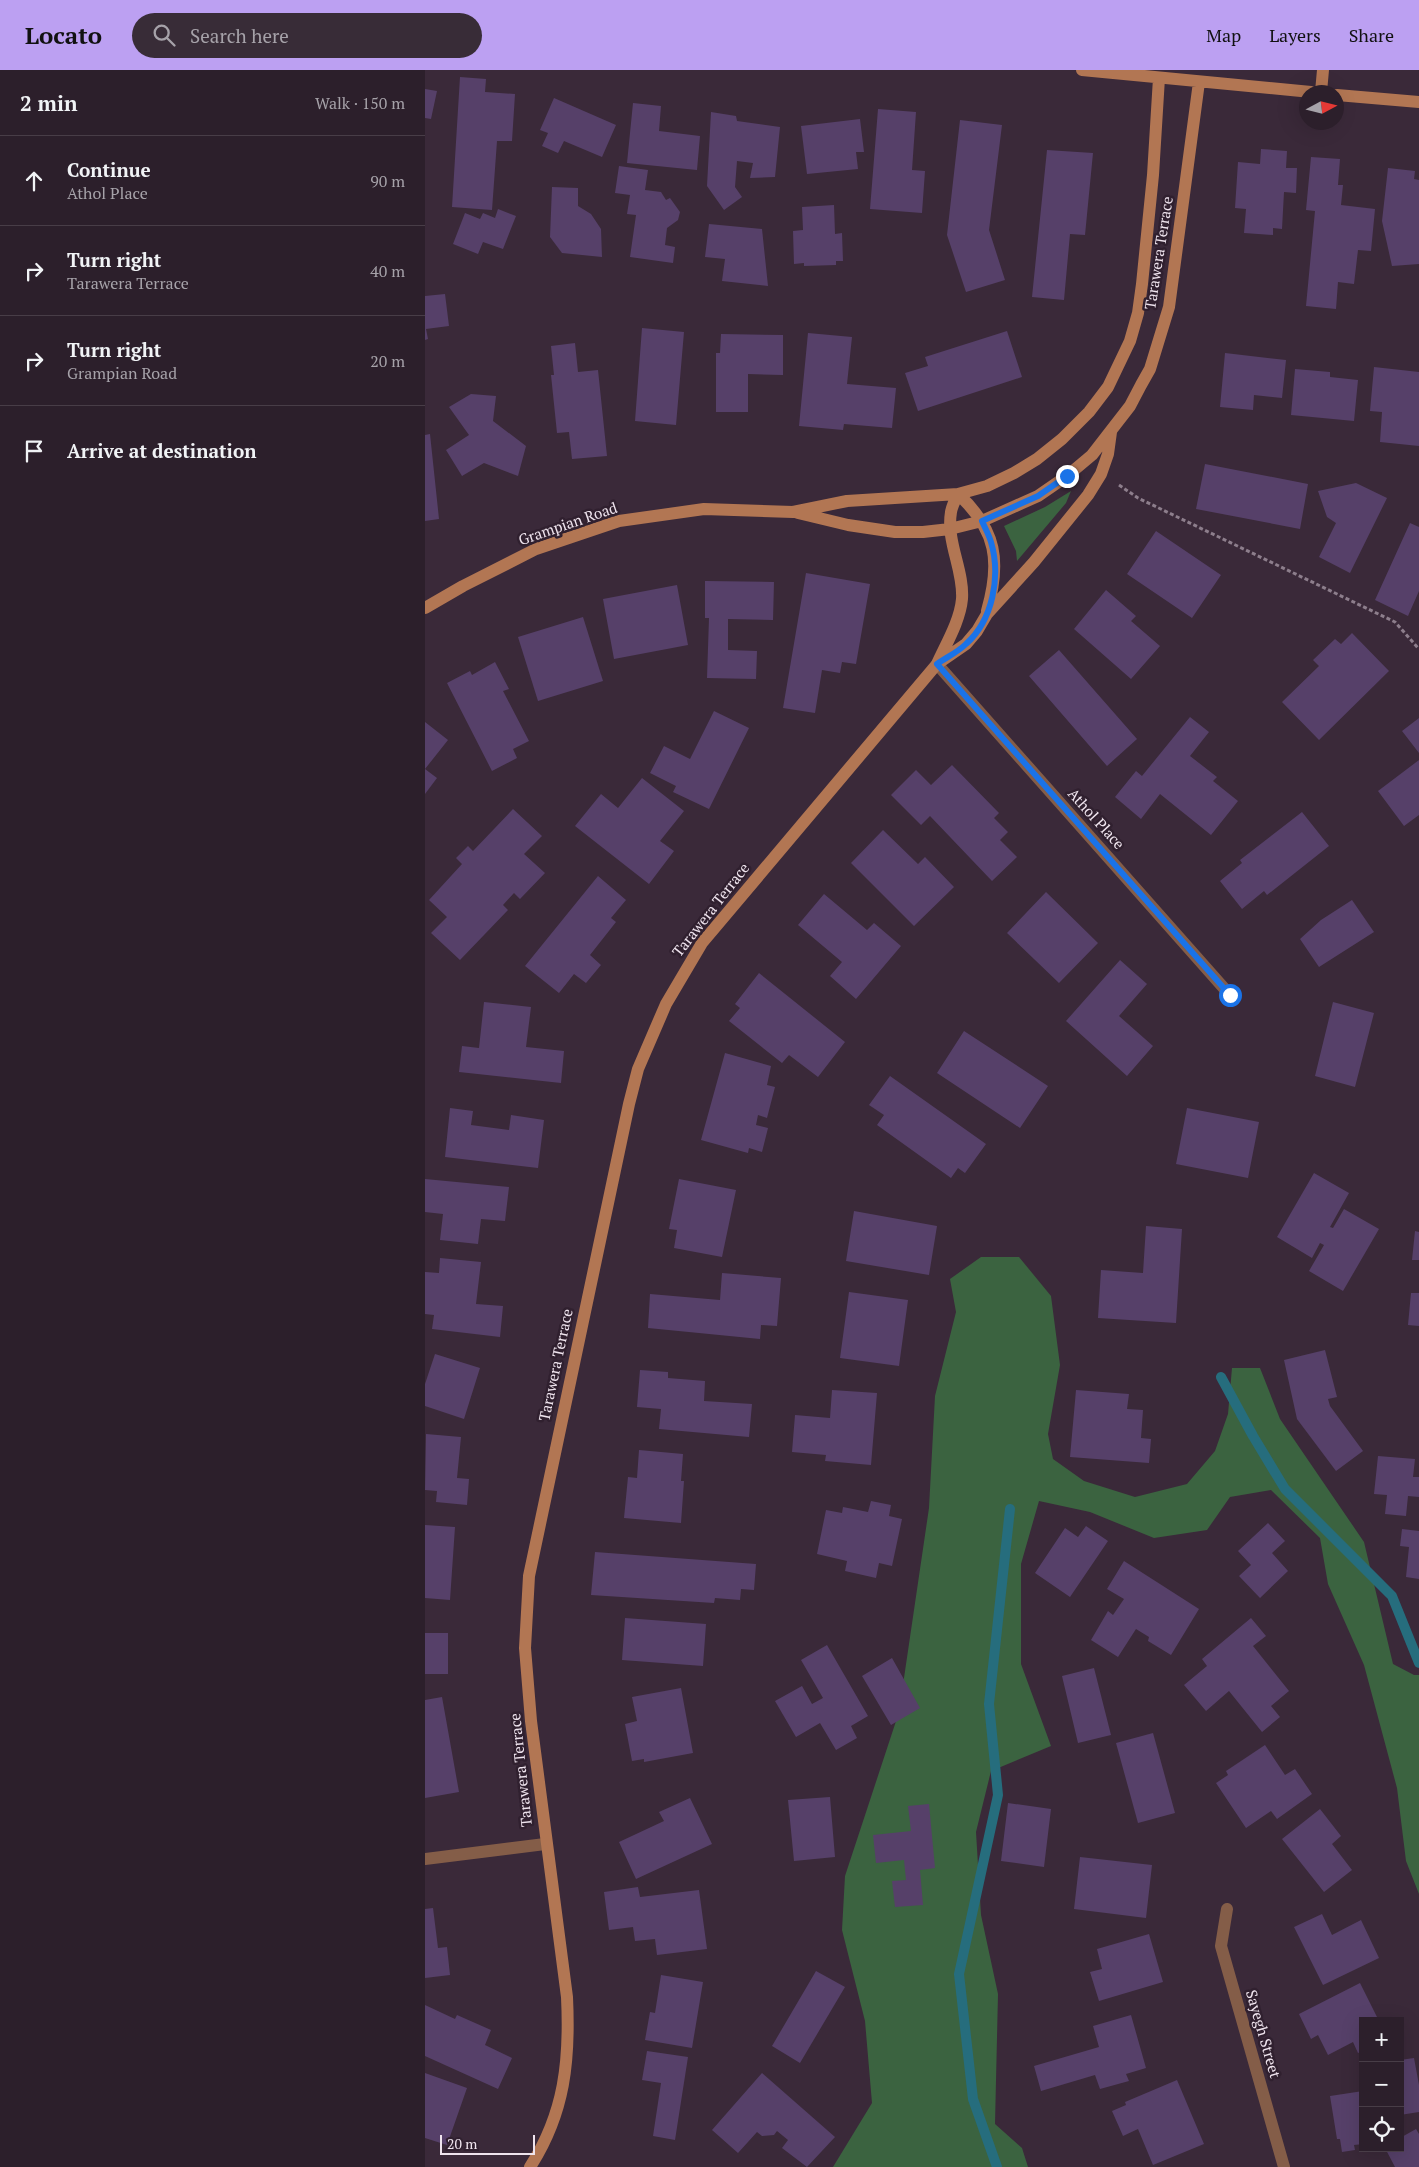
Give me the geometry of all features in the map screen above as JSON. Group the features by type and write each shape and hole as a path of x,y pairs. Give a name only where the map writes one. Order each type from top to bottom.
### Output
{"street":[{"path":"1082,70 1299,91"},
{"path":"1322,85 1323,70"},
{"name":"Tarawera Terrace","path":"958,494 987,486 1014,473 1062,439 1108,387 1130,341 1138,313 1153,175 1159,78"},
{"name":"Tarawera Terrace","path":"530,2167 550,2127 561,2098 567,2065 567,1997 545,1844 531,1721 525,1648 529,1576 638,1069 666,1004 702,943 937,664 966,644 977,631 987,614 1034,562 1088,495 1101,474 1108,454 1111,432 1130,406 1150,369 1169,307 1199,82"},
{"path":"1344,96 1419,102"},
{"name":"Grampian Road","path":"425,608 463,586 536,549 619,521 704,509 793,512 848,525 895,532 923,532 950,529 982,521 1038,496 1067,476 1092,455 1111,432"},
{"name":"Tarawera Terrace","path":"958,494 970,505 982,521 991,540 996,572 987,614"},
{"name":"Tarawera Terrace","path":"937,664 958,618 962,600 961,579 950,529 951,511 958,494"},
{"name":"Grampian Road","path":"793,512 847,502 958,494"},
{"name":"Athol Place","path":"937,664 1230,995"},
{"path":"425,1859 545,1844"},
{"name":"Sayegh Street","path":"1227,1909 1221,1946 1284,2167"}],"path":[{"path":"1101,474 1138,498 1395,622 1419,649"}],"green space":[{"path":"1071,491 1066,503 1017,561 1016,551 1004,526 1045,507"},
{"path":"981,1257 1019,1257 1051,1296 1060,1365 1048,1434 1053,1459 1084,1481 1135,1497 1187,1484 1215,1451 1228,1414 1232,1368 1260,1368 1280,1419 1364,1542 1393,1664 1414,1675 1419,1675 1419,1894 1406,1861 1397,1788 1364,1665 1328,1584 1320,1538 1271,1490 1230,1497 1207,1530 1154,1538 1090,1512 1039,1501 1021,1564 1021,1664 1051,1746 991,1771 976,1832 981,1915 998,1994 995,2124 1022,2148 1028,2167 833,2167 872,2103 865,2021 842,1930 845,1876 899,1712 929,1508 935,1396 956,1312 950,1279"}],"building":[{"path":"460,77 486,79 485,92 515,94 512,141 497,141 492,210 452,207"},
{"path":"425,89 437,91 431,119 425,118"},
{"path":"554,98 616,125 602,157 564,141 558,153 542,146 548,133 540,130"},
{"path":"633,103 661,106 659,131 700,136 697,170 627,163"},
{"path":"878,109 916,112 912,170 925,171 922,213 870,209"},
{"path":"711,112 736,116 737,121 780,127 775,177 750,178 753,163 737,161 735,187 742,197 724,210 707,186"},
{"path":"860,119 864,152 856,152 858,169 807,174 801,126"},
{"path":"960,120 1002,125 989,230 1005,280 966,292 947,235"},
{"path":"1261,149 1287,151 1286,168 1297,168 1296,193 1284,192 1282,229 1273,228 1273,235 1244,233 1246,209 1235,208 1238,162 1260,164"},
{"path":"1047,150 1093,153 1085,235 1070,234 1064,300 1032,297"},
{"path":"1311,157 1340,159 1338,185 1343,185 1341,205 1375,209 1371,251 1358,250 1354,284 1338,282 1336,309 1306,306 1315,211 1306,210"},
{"path":"619,166 648,170 645,190 661,192 666,200 670,198 680,212 678,220 667,228 665,245 675,247 673,263 630,257 636,215 627,214 630,195 615,193"},
{"path":"1388,168 1415,171 1414,179 1419,180 1419,264 1392,266 1382,221"},
{"path":"552,187 578,188 578,206 591,214 601,229 602,257 562,253 550,237"},
{"path":"834,205 835,234 842,233 843,261 836,261 836,265 804,266 804,263 794,264 793,231 803,230 802,207"},
{"path":"498,209 516,216 503,249 483,242 478,254 453,244 465,213 480,219 483,213 495,218"},
{"path":"709,224 762,229 768,286 722,281 725,259 705,257"},
{"path":"445,294 449,326 426,329 428,339 425,340 425,296"},
{"path":"642,328 684,332 676,425 635,421"},
{"path":"1007,331 1022,377 918,411 905,373 928,366 925,357"},
{"path":"808,333 852,337 847,384 896,388 892,428 844,424 843,430 799,426"},
{"path":"721,334 783,335 783,375 748,374 748,412 716,412 716,353 720,353"},
{"path":"575,343 578,372 598,370 607,456 572,459 569,432 557,433 551,375 554,375 551,346"},
{"path":"1225,353 1286,360 1282,398 1254,395 1253,410 1220,407"},
{"path":"1374,367 1419,372 1419,446 1380,442 1382,412 1370,411"},
{"path":"1295,369 1330,372 1330,377 1358,380 1354,421 1291,415"},
{"path":"471,394 496,396 493,421 526,446 518,476 484,463 462,476 446,450 469,435 449,407"},
{"path":"430,434 439,519 425,521 425,435"},
{"path":"1205,464 1308,484 1300,529 1196,509"},
{"path":"1356,483 1387,498 1350,573 1319,557 1336,523 1327,517 1318,491"},
{"path":"1410,523 1419,527 1419,591 1408,616 1375,600"},
{"path":"1156,531 1221,575 1192,618 1127,574"},
{"path":"806,573 870,584 856,664 842,662 840,673 822,670 815,713 783,708"},
{"path":"705,581 774,582 773,620 728,619 728,650 757,651 756,679 707,678 709,618 705,618"},
{"path":"677,585 688,645 614,659 603,599"},
{"path":"1106,590 1136,616 1131,621 1160,646 1131,679 1074,629"},
{"path":"583,617 603,681 538,701 518,637"},
{"path":"1352,633 1389,671 1319,740 1282,702 1319,666 1313,660 1335,639 1341,644"},
{"path":"1059,650 1137,739 1107,766 1029,676"},
{"path":"495,662 509,689 503,691 529,741 513,749 517,758 492,771 447,683 470,671 472,675"},
{"path":"714,711 749,728 709,809 673,792 676,786 650,773 664,746 690,759"},
{"path":"1190,717 1209,732 1190,756 1217,777 1213,781 1238,801 1211,835 1160,794 1141,819 1115,797 1136,771 1142,776"},
{"path":"1419,718 1419,753 1402,731"},
{"path":"425,722 448,740 425,769"},
{"path":"1419,760 1419,815 1404,826 1378,791"},
{"path":"952,765 999,813 994,818 1008,832 1000,840 1017,857 992,881 930,816 921,825 891,795 916,770 931,785"},
{"path":"425,769 437,778 425,794"},
{"path":"642,778 684,811 660,841 674,851 649,884 575,826 601,794 618,808"},
{"path":"513,809 542,836 524,854 545,873 520,899 514,893 503,905 508,910 460,960 431,933 447,917 429,900 462,864 456,858 468,846 473,851"},
{"path":"1302,812 1329,846 1267,895 1264,891 1242,909 1220,881 1242,863 1240,860"},
{"path":"883,830 918,864 925,857 954,887 914,926 851,863"},
{"path":"598,876 626,900 611,918 616,922 590,955 601,965 586,983 574,974 559,993 525,966"},
{"path":"1046,892 1098,943 1059,983 1007,933"},
{"path":"824,894 867,930 874,923 901,946 856,999 830,976 842,962 798,925"},
{"path":"1352,900 1374,932 1319,967 1300,939 1321,920"},
{"path":"1120,960 1147,984 1119,1016 1153,1046 1127,1076 1066,1021"},
{"path":"759,973 845,1042 818,1077 789,1055 782,1063 729,1021 740,1008 735,1004"},
{"path":"484,1002 531,1007 526,1047 564,1051 561,1083 459,1072 462,1046 479,1048"},
{"path":"1333,1002 1374,1013 1355,1087 1315,1076"},
{"path":"964,1031 1048,1086 1020,1128 937,1073"},
{"path":"725,1053 771,1066 767,1085 775,1087 767,1118 758,1115 756,1125 768,1128 762,1152 749,1148 748,1153 701,1140"},
{"path":"890,1076 986,1144 965,1173 958,1168 951,1178 877,1125 884,1115 869,1105"},
{"path":"450,1108 473,1111 471,1125 509,1130 511,1115 544,1120 538,1168 445,1157"},
{"path":"1187,1108 1259,1122 1248,1178 1176,1164"},
{"path":"1314,1173 1349,1193 1330,1227 1333,1228 1344,1209 1379,1229 1343,1291 1309,1271 1324,1245 1320,1243 1312,1258 1277,1237"},
{"path":"425,1179 509,1187 505,1221 481,1219 478,1244 440,1240 443,1214 425,1212"},
{"path":"679,1179 736,1190 722,1257 674,1248 677,1230 669,1229"},
{"path":"854,1211 937,1226 929,1275 846,1261"},
{"path":"1146,1226 1182,1229 1176,1323 1098,1318 1101,1270 1143,1273"},
{"path":"1415,1231 1419,1232 1419,1260 1412,1260"},
{"path":"440,1258 481,1262 476,1304 503,1306 500,1337 432,1329 434,1315 425,1314 425,1272 439,1273"},
{"path":"722,1273 781,1278 777,1326 761,1325 760,1339 648,1328 650,1294 720,1300"},
{"path":"849,1292 908,1300 899,1366 840,1358"},
{"path":"1411,1293 1419,1293 1419,1326 1408,1325"},
{"path":"1325,1350 1337,1397 1328,1399 1330,1406 1363,1451 1336,1471 1297,1419 1284,1360"},
{"path":"435,1354 480,1368 464,1419 425,1406 425,1384"},
{"path":"640,1370 668,1372 668,1378 705,1381 704,1401 752,1404 749,1437 659,1429 661,1409 637,1407"},
{"path":"832,1390 877,1393 871,1465 825,1461 826,1455 792,1452 795,1415 830,1418"},
{"path":"1076,1390 1129,1394 1127,1409 1143,1410 1141,1438 1151,1439 1149,1463 1070,1457"},
{"path":"426,1434 461,1437 457,1478 469,1479 467,1505 436,1502 437,1491 425,1490"},
{"path":"639,1450 683,1454 681,1481 684,1481 681,1523 624,1518 628,1477 637,1478"},
{"path":"1378,1456 1415,1459 1413,1477 1419,1477 1419,1497 1408,1496 1406,1516 1385,1514 1387,1495 1374,1494"},
{"path":"871,1501 891,1505 889,1516 902,1519 892,1566 879,1563 876,1578 845,1571 847,1561 817,1554 826,1510 842,1513 843,1507 868,1512"},
{"path":"1268,1523 1285,1541 1272,1553 1288,1571 1260,1598 1239,1576 1251,1565 1238,1551"},
{"path":"425,1525 455,1527 450,1600 425,1598"},
{"path":"1086,1526 1108,1541 1070,1597 1035,1573 1065,1528 1078,1537"},
{"path":"1402,1529 1419,1531 1419,1579 1406,1577 1409,1547 1400,1546"},
{"path":"595,1552 756,1564 754,1590 741,1589 740,1600 715,1598 714,1603 591,1595"},
{"path":"1124,1561 1199,1609 1171,1655 1148,1641 1149,1637 1136,1629 1118,1657 1091,1640 1108,1611 1113,1615 1124,1599 1107,1589"},
{"path":"625,1618 706,1624 703,1666 622,1660"},
{"path":"1251,1618 1266,1636 1253,1646 1289,1691 1271,1706 1280,1717 1262,1732 1229,1691 1206,1711 1184,1685 1207,1666 1202,1659"},
{"path":"425,1633 448,1633 448,1674 425,1674"},
{"path":"827,1645 868,1716 851,1726 857,1738 836,1750 820,1723 796,1737 775,1701 802,1686 812,1704 823,1698 801,1660"},
{"path":"892,1658 920,1708 891,1725 862,1676"},
{"path":"1094,1668 1111,1735 1078,1743 1062,1676"},
{"path":"681,1688 693,1753 644,1762 644,1759 632,1761 625,1724 637,1721 632,1697"},
{"path":"442,1697 459,1792 425,1798 425,1700"},
{"path":"1153,1733 1175,1813 1138,1823 1116,1743"},
{"path":"1265,1745 1285,1775 1295,1769 1312,1794 1277,1819 1271,1811 1246,1828 1216,1783 1228,1775 1226,1771"},
{"path":"830,1797 835,1857 794,1861 788,1800"},
{"path":"690,1798 712,1844 636,1879 619,1842 664,1821 659,1812"},
{"path":"1008,1803 1051,1809 1044,1867 1001,1861"},
{"path":"929,1804 935,1868 920,1870 923,1905 895,1907 892,1881 906,1880 904,1860 876,1863 873,1835 911,1831 908,1806"},
{"path":"1320,1809 1341,1836 1332,1844 1352,1870 1324,1892 1282,1839"},
{"path":"1080,1857 1152,1865 1146,1918 1074,1909"},
{"path":"638,1887 640,1897 699,1890 707,1949 657,1955 655,1939 635,1941 633,1927 609,1930 604,1892"},
{"path":"433,1908 438,1948 447,1947 450,1975 425,1978 425,1909"},
{"path":"1322,1914 1332,1935 1361,1920 1379,1958 1323,1985 1294,1927"},
{"path":"1149,1934 1163,1982 1099,2001 1090,1972 1102,1969 1097,1949"},
{"path":"816,1971 845,1987 800,2063 772,2046"},
{"path":"661,1975 703,1982 692,2048 645,2040 650,2012 655,2013"},
{"path":"1360,1983 1377,2017 1359,2017 1359,2053 1353,2042 1328,2055 1318,2035 1311,2039 1299,2014"},
{"path":"425,2005 455,2019 457,2015 491,2030 485,2045 512,2058 498,2089 425,2056"},
{"path":"1131,2015 1146,2068 1126,2074 1129,2081 1100,2089 1095,2075 1041,2091 1034,2066 1099,2047 1093,2026"},
{"path":"647,2051 688,2057 675,2140 653,2136 661,2083 642,2080"},
{"path":"1414,2058 1419,2085 1419,2112 1404,2114 1404,2062 1404,2059"},
{"path":"425,2073 467,2088 447,2145 425,2138"},
{"path":"762,2073 835,2137 807,2167 782,2148 788,2140 777,2131 774,2135 762,2136 757,2132 738,2153 712,2130"},
{"path":"1177,2080 1204,2144 1153,2165 1138,2129 1123,2136 1112,2111 1126,2105 1125,2102"},
{"path":"1359,2092 1359,2144 1354,2145 1355,2150 1342,2152 1340,2139 1337,2139 1330,2096"},
{"path":"1416,2129 1419,2134 1419,2167 1395,2167 1387,2152 1404,2152 1404,2136"}],"waterway":[{"path":"1221,1377 1285,1489 1392,1596 1419,1663"},
{"path":"997,2167 973,2099 959,1974 998,1795 989,1704 1010,1509"}],"route":[{"path":"1067,476 1038,496 982,521 991,540 996,572 987,614 977,631 966,644 937,664 1230,995"}]}
